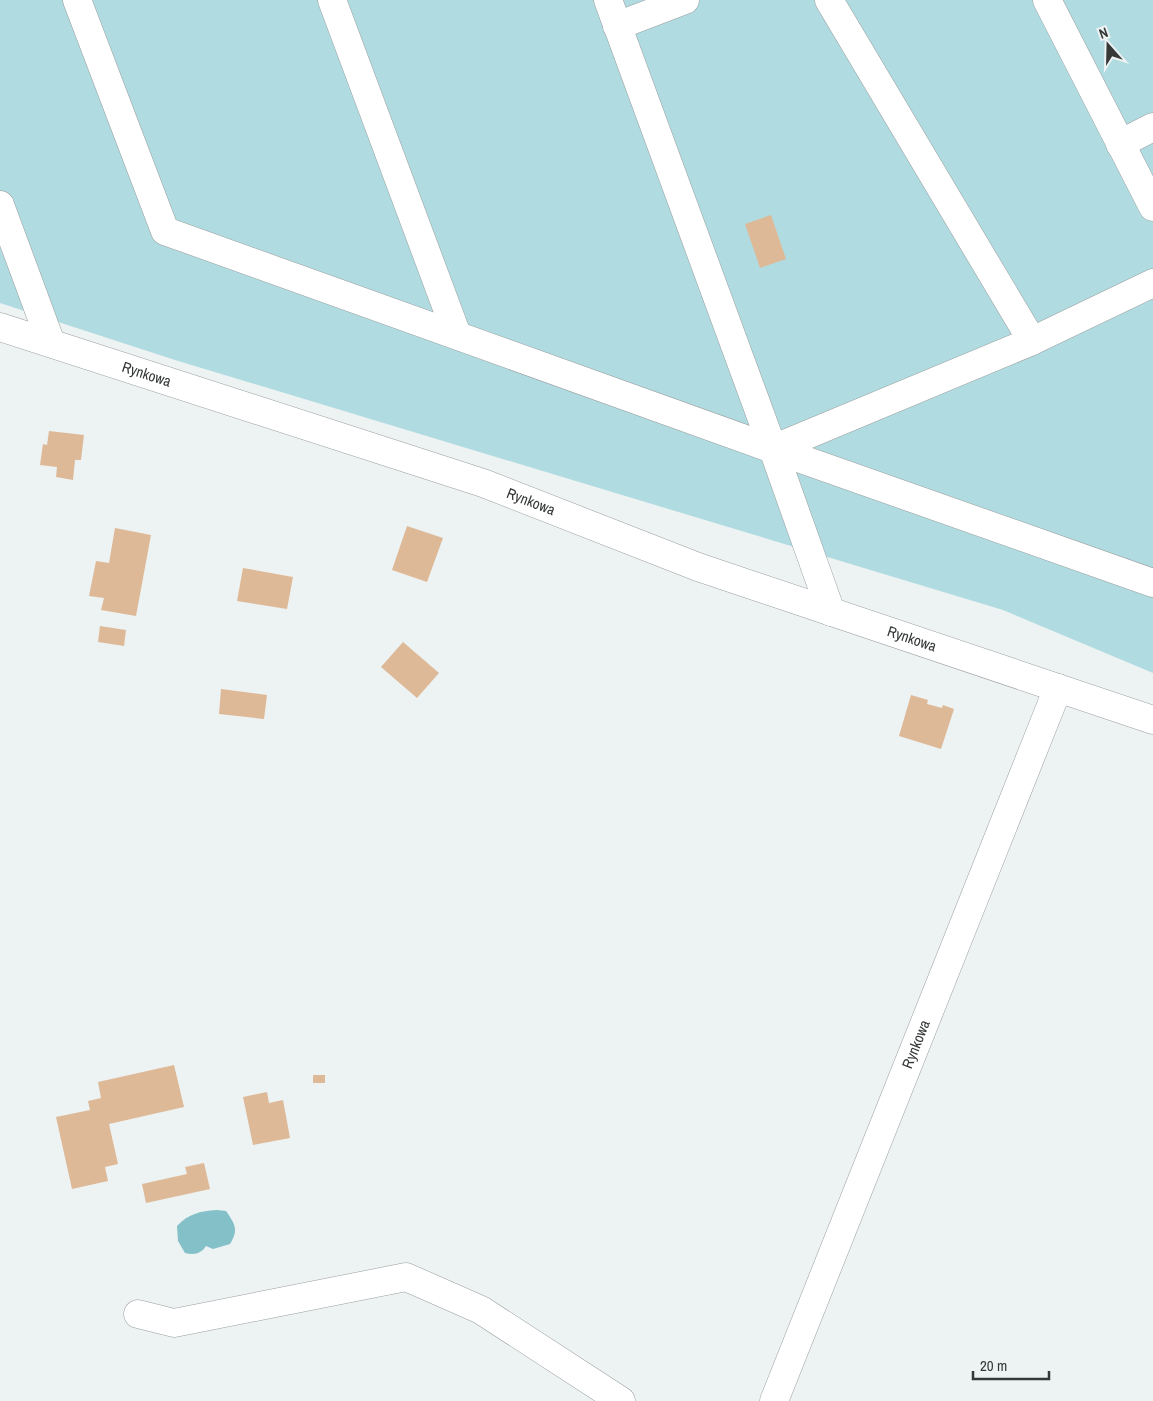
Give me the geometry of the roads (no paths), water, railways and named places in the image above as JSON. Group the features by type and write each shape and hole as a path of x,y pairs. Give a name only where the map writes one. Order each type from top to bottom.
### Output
{"street":[{"path":"77,0 165,231 1153,583"},
{"path":"332,0 456,336"},
{"path":"608,0 831,612"},
{"path":"618,26 685,0"},
{"path":"829,0 1032,341"},
{"path":"1047,0 1153,207"},
{"path":"1120,144 1153,127"},
{"path":"0,205 50,343"},
{"path":"773,449 1032,341 1153,283"},
{"name":"Rynkowa","path":"0,326 483,483 698,567 1153,720"},
{"name":"Rynkowa","path":"774,1401 1058,688"},
{"path":"138,1314 174,1323 406,1277 481,1310 621,1401"}]}
